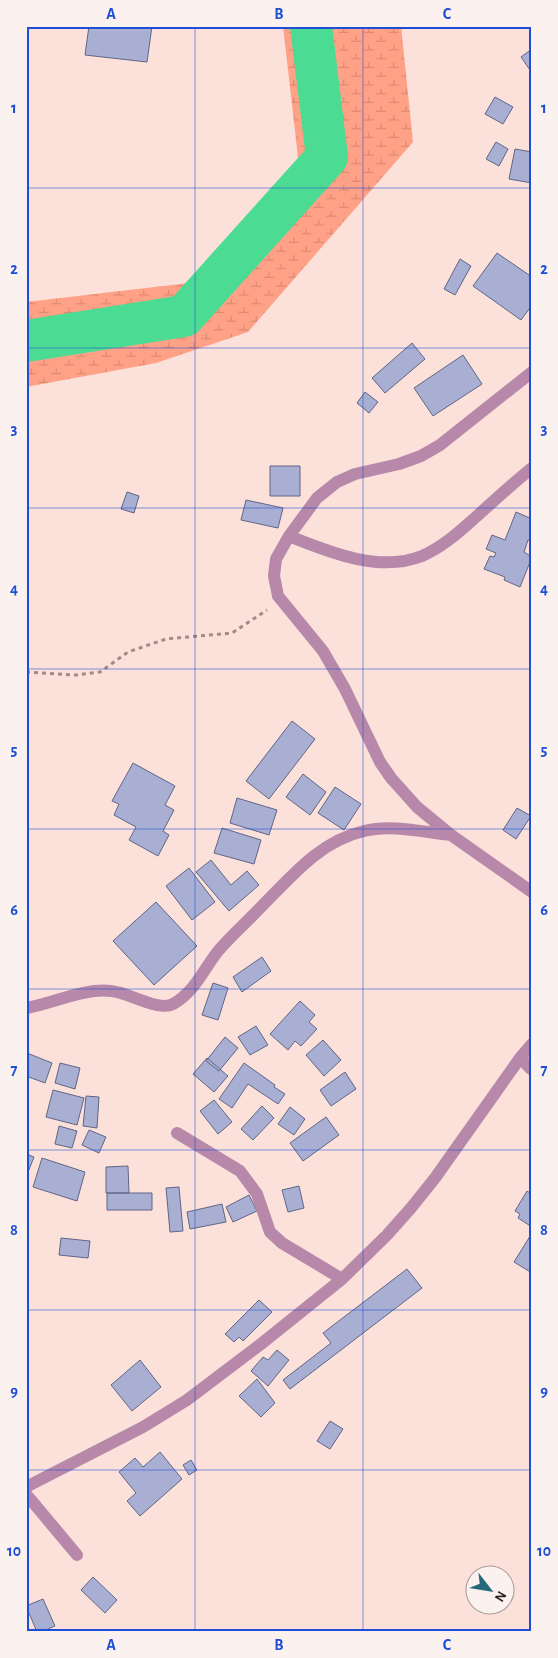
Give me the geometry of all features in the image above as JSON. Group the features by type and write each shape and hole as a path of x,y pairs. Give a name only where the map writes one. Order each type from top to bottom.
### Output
{"street":[{"path":"532,372 440,445 421,456 399,464 355,474 337,482 317,498 289,536 276,559 274,576 278,596 324,651 345,689 380,762 391,778 417,807 450,835 532,892"},
{"path":"289,536 343,556 369,560 394,562 421,556 442,545 532,468"},
{"path":"26,1008 91,991 112,990 158,1005 171,1005 188,993 218,951 309,858 336,841 364,830 394,828 450,835"},
{"path":"26,1487 143,1427 187,1400 246,1356 342,1279 387,1235 411,1208 532,1044"},
{"path":"520,1058 532,1070"},
{"path":"177,1133 240,1172 258,1194 270,1232 282,1243 342,1279"},
{"path":"26,1494 77,1556"}],"path":[{"path":"26,672 76,675 100,672 128,652 166,639 232,633 265,613 278,596"}],"green space":[{"path":"283,26 401,26 413,142 248,332 156,363 26,387 26,302 189,283 299,166"}],"building":[{"path":"89,26 152,26 147,62 85,55"},
{"path":"532,49 532,73 521,57"},
{"path":"495,97 513,107 503,124 485,114"},
{"path":"496,142 508,149 499,166 486,159"},
{"path":"515,149 532,152 532,183 509,179"},
{"path":"497,253 532,277 532,305 521,320 473,286"},
{"path":"460,259 471,266 455,295 444,289"},
{"path":"412,343 425,359 385,393 372,378"},
{"path":"463,355 482,384 433,416 414,388"},
{"path":"365,392 378,402 369,413 357,403"},
{"path":"270,466 300,466 300,496 270,496"},
{"path":"127,492 139,496 134,513 121,509"},
{"path":"246,500 283,508 278,528 241,520"},
{"path":"516,512 532,519 532,542 528,540 524,552 532,557 520,587 504,580 505,577 484,569 490,556 494,557 496,553 486,549 492,535 505,540"},
{"path":"292,721 315,739 269,799 246,781"},
{"path":"133,763 175,786 165,805 174,810 163,831 169,835 158,856 129,840 136,827 114,815 119,804 112,801"},
{"path":"303,774 326,792 310,815 286,797"},
{"path":"335,787 361,804 344,830 318,813"},
{"path":"237,798 277,810 269,835 230,823"},
{"path":"517,808 531,816 516,839 503,830"},
{"path":"222,828 261,840 254,864 214,853"},
{"path":"211,860 231,885 247,871 259,885 229,911 196,872"},
{"path":"189,868 215,902 192,920 166,886"},
{"path":"156,902 197,946 154,985 113,941"},
{"path":"262,957 271,971 242,992 233,977"},
{"path":"213,983 228,988 218,1020 202,1015"},
{"path":"300,1001 315,1015 309,1022 317,1029 301,1046 295,1041 288,1050 270,1034"},
{"path":"256,1026 268,1045 250,1055 238,1037"},
{"path":"225,1037 238,1048 219,1071 206,1061"},
{"path":"323,1040 341,1060 324,1076 306,1055"},
{"path":"27,1053 52,1063 45,1083 26,1076"},
{"path":"207,1058 228,1076 214,1092 193,1074"},
{"path":"60,1063 80,1068 75,1089 55,1083"},
{"path":"244,1063 285,1094 278,1104 248,1084 232,1108 219,1099"},
{"path":"345,1072 356,1089 331,1106 320,1090"},
{"path":"53,1090 84,1098 77,1125 46,1117"},
{"path":"86,1096 99,1097 97,1128 83,1126"},
{"path":"214,1100 232,1122 218,1134 200,1111"},
{"path":"262,1106 274,1118 253,1140 241,1129"},
{"path":"290,1107 305,1119 294,1135 278,1124"},
{"path":"326,1117 339,1135 303,1161 290,1143"},
{"path":"59,1126 77,1131 72,1148 55,1144"},
{"path":"89,1130 106,1137 99,1153 82,1145"},
{"path":"26,1154 34,1157 26,1177"},
{"path":"42,1158 85,1172 77,1201 33,1187"},
{"path":"128,1166 129,1193 106,1193 106,1167"},
{"path":"299,1186 304,1208 288,1212 282,1190"},
{"path":"179,1187 183,1231 170,1232 166,1188"},
{"path":"532,1190 532,1227 518,1218 520,1214 515,1211 527,1191 530,1193"},
{"path":"107,1193 152,1193 152,1210 107,1210"},
{"path":"249,1195 257,1211 233,1222 226,1207"},
{"path":"222,1204 226,1222 190,1229 187,1212"},
{"path":"532,1233 532,1273 514,1262"},
{"path":"61,1238 90,1241 88,1258 59,1255"},
{"path":"407,1269 422,1288 290,1389 283,1380 331,1343 323,1333"},
{"path":"259,1300 272,1312 243,1341 239,1337 234,1342 225,1334"},
{"path":"277,1350 289,1360 268,1386 251,1371 263,1357 268,1360"},
{"path":"140,1360 161,1387 132,1411 111,1385"},
{"path":"257,1379 275,1403 261,1417 239,1396"},
{"path":"330,1421 343,1429 330,1449 317,1441"},
{"path":"160,1452 182,1479 140,1516 127,1501 136,1493 119,1472 135,1458 143,1467"},
{"path":"191,1460 197,1470 189,1475 183,1465"},
{"path":"93,1577 117,1600 105,1613 81,1590"},
{"path":"43,1599 55,1626 37,1632 26,1606"}],"waterway":[{"path":"26,341 184,316 327,157 311,26"}]}
